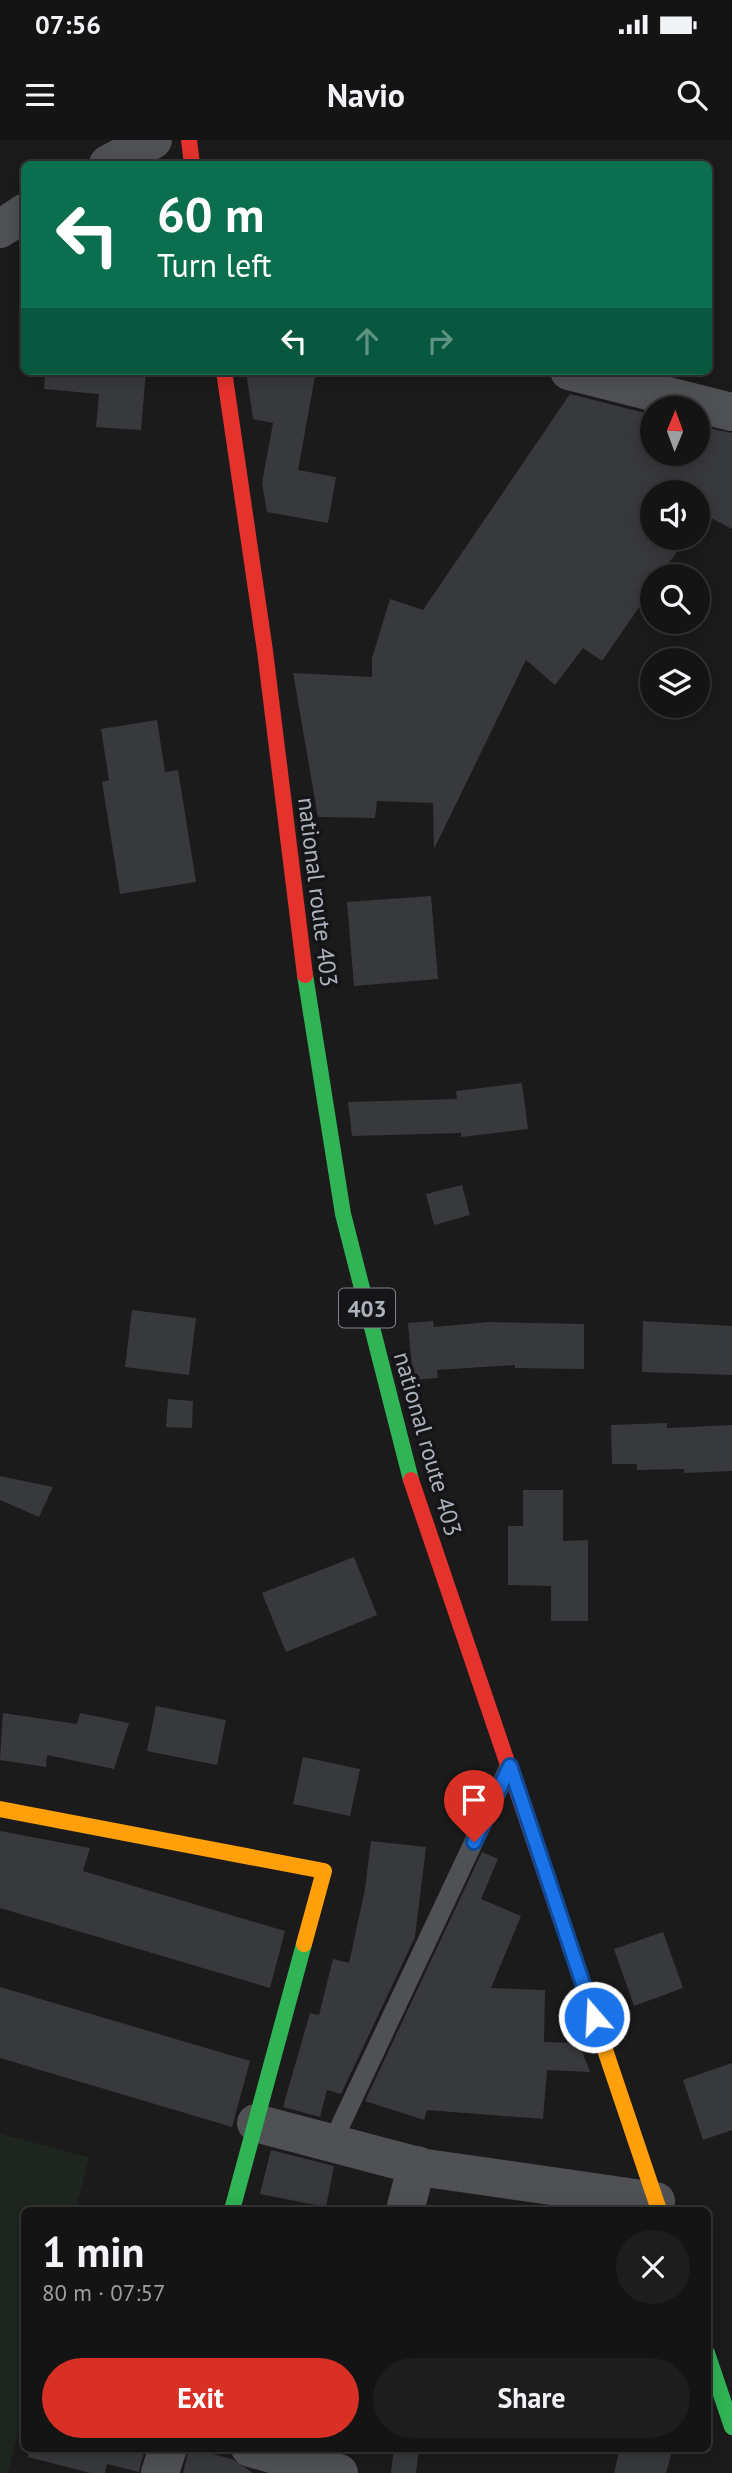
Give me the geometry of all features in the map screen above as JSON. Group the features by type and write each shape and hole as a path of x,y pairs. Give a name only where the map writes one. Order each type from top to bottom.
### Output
{"main road":[{"path":"188,140 192,161"},
{"name":"national route 403","path":"225,375 265,651 314,1045 343,1214 418,1508 510,1766 657,2206"},
{"path":"0,1809 324,1871 233,2207"},
{"path":"711,2365 732,2427"}],"street":[{"path":"114,161 153,140"},
{"path":"0,229 21,215"},
{"path":"585,375 732,412"},
{"path":"256,2123 417,2165 657,2206"},
{"path":"406,2207 417,2165"},
{"path":"160,2473 167,2452"},
{"path":"264,2452 339,2473 343,2452"}],"lane":[{"path":"332,2143 510,1766"}],"shaded area":[{"path":"0,2134 89,2157 77,2207 21,2207 21,2422 8,2473 0,2473"}],"building":[{"path":"45,375 146,375 141,430 96,427 99,394 44,389"},
{"path":"247,375 315,375 298,470 336,477 328,523 267,512 262,483 273,423 253,419"},
{"path":"570,394 640,412 640,466 710,466 710,428 732,433 732,529 710,518 710,480 640,480 640,550 678,550 668,564 640,564 640,606 602,661 583,648 555,685 526,660 434,849 433,803 377,801 375,818 318,817 293,673 372,677 372,658 390,599 423,610"},
{"path":"157,720 165,772 178,770 196,882 120,894 102,782 109,780 101,729"},
{"path":"431,896 438,979 354,986 347,902"},
{"path":"522,1083 528,1129 461,1137 461,1133 352,1136 348,1102 457,1099 456,1091"},
{"path":"462,1185 470,1215 434,1225 426,1194"},
{"path":"132,1310 196,1318 189,1375 125,1367"},
{"path":"433,1321 434,1327 489,1322 584,1324 584,1369 515,1368 515,1365 437,1370 438,1378 413,1380 408,1323"},
{"path":"643,1321 732,1326 732,1375 642,1372"},
{"path":"168,1399 193,1401 192,1428 166,1427"},
{"path":"667,1423 667,1428 732,1425 732,1471 684,1473 684,1469 637,1470 637,1464 612,1464 611,1425"},
{"path":"0,1476 53,1487 39,1517 0,1500"},
{"path":"523,1490 563,1490 563,1541 588,1540 588,1621 551,1621 551,1586 508,1585 508,1526 523,1526"},
{"path":"354,1557 377,1615 286,1652 262,1593"},
{"path":"156,1706 226,1720 217,1765 147,1751"},
{"path":"3,1713 77,1724 80,1713 129,1723 114,1769 47,1755 46,1767 0,1760"},
{"path":"303,1757 360,1769 350,1816 293,1804"},
{"path":"0,1831 90,1848 83,1871 285,1931 270,1988 0,1908"},
{"path":"371,1841 426,1847 415,1937 341,2094 327,2090 320,2117 283,2107 310,2013 319,2015 333,1959 349,1963 365,1889"},
{"path":"482,1852 498,1859 481,1899 521,1916 491,1988 545,1990 544,2042 579,2043 590,2072 547,2070 543,2119 427,2110 424,2120 365,2101"},
{"path":"663,1932 683,1988 634,2006 614,1949"},
{"path":"0,1987 250,2061 232,2127 0,2058"},
{"path":"732,2063 732,2130 703,2140 683,2080"},
{"path":"271,2150 334,2166 326,2207 260,2194"},
{"path":"29,2452 144,2452 139,2472 107,2464 105,2473 90,2473 28,2457"},
{"path":"188,2452 205,2452 232,2459 253,2473 183,2473"},
{"path":"394,2452 419,2452 416,2473 391,2473"},
{"path":"619,2452 672,2452 666,2473 614,2473"}],"traffic: fast":[{"path":"305,975 343,1214 411,1480"},
{"path":"233,2207 304,1944"},
{"path":"711,2365 732,2427"}],"traffic: slow":[{"path":"0,1809 324,1871 304,1944"},
{"path":"598,2029 658,2207"}],"traffic: jam":[{"path":"189,140 192,161"},
{"path":"225,375 265,651 305,975"},
{"path":"411,1480 598,2029"}],"route":[{"path":"474,1842 510,1766 594,2017"}]}
